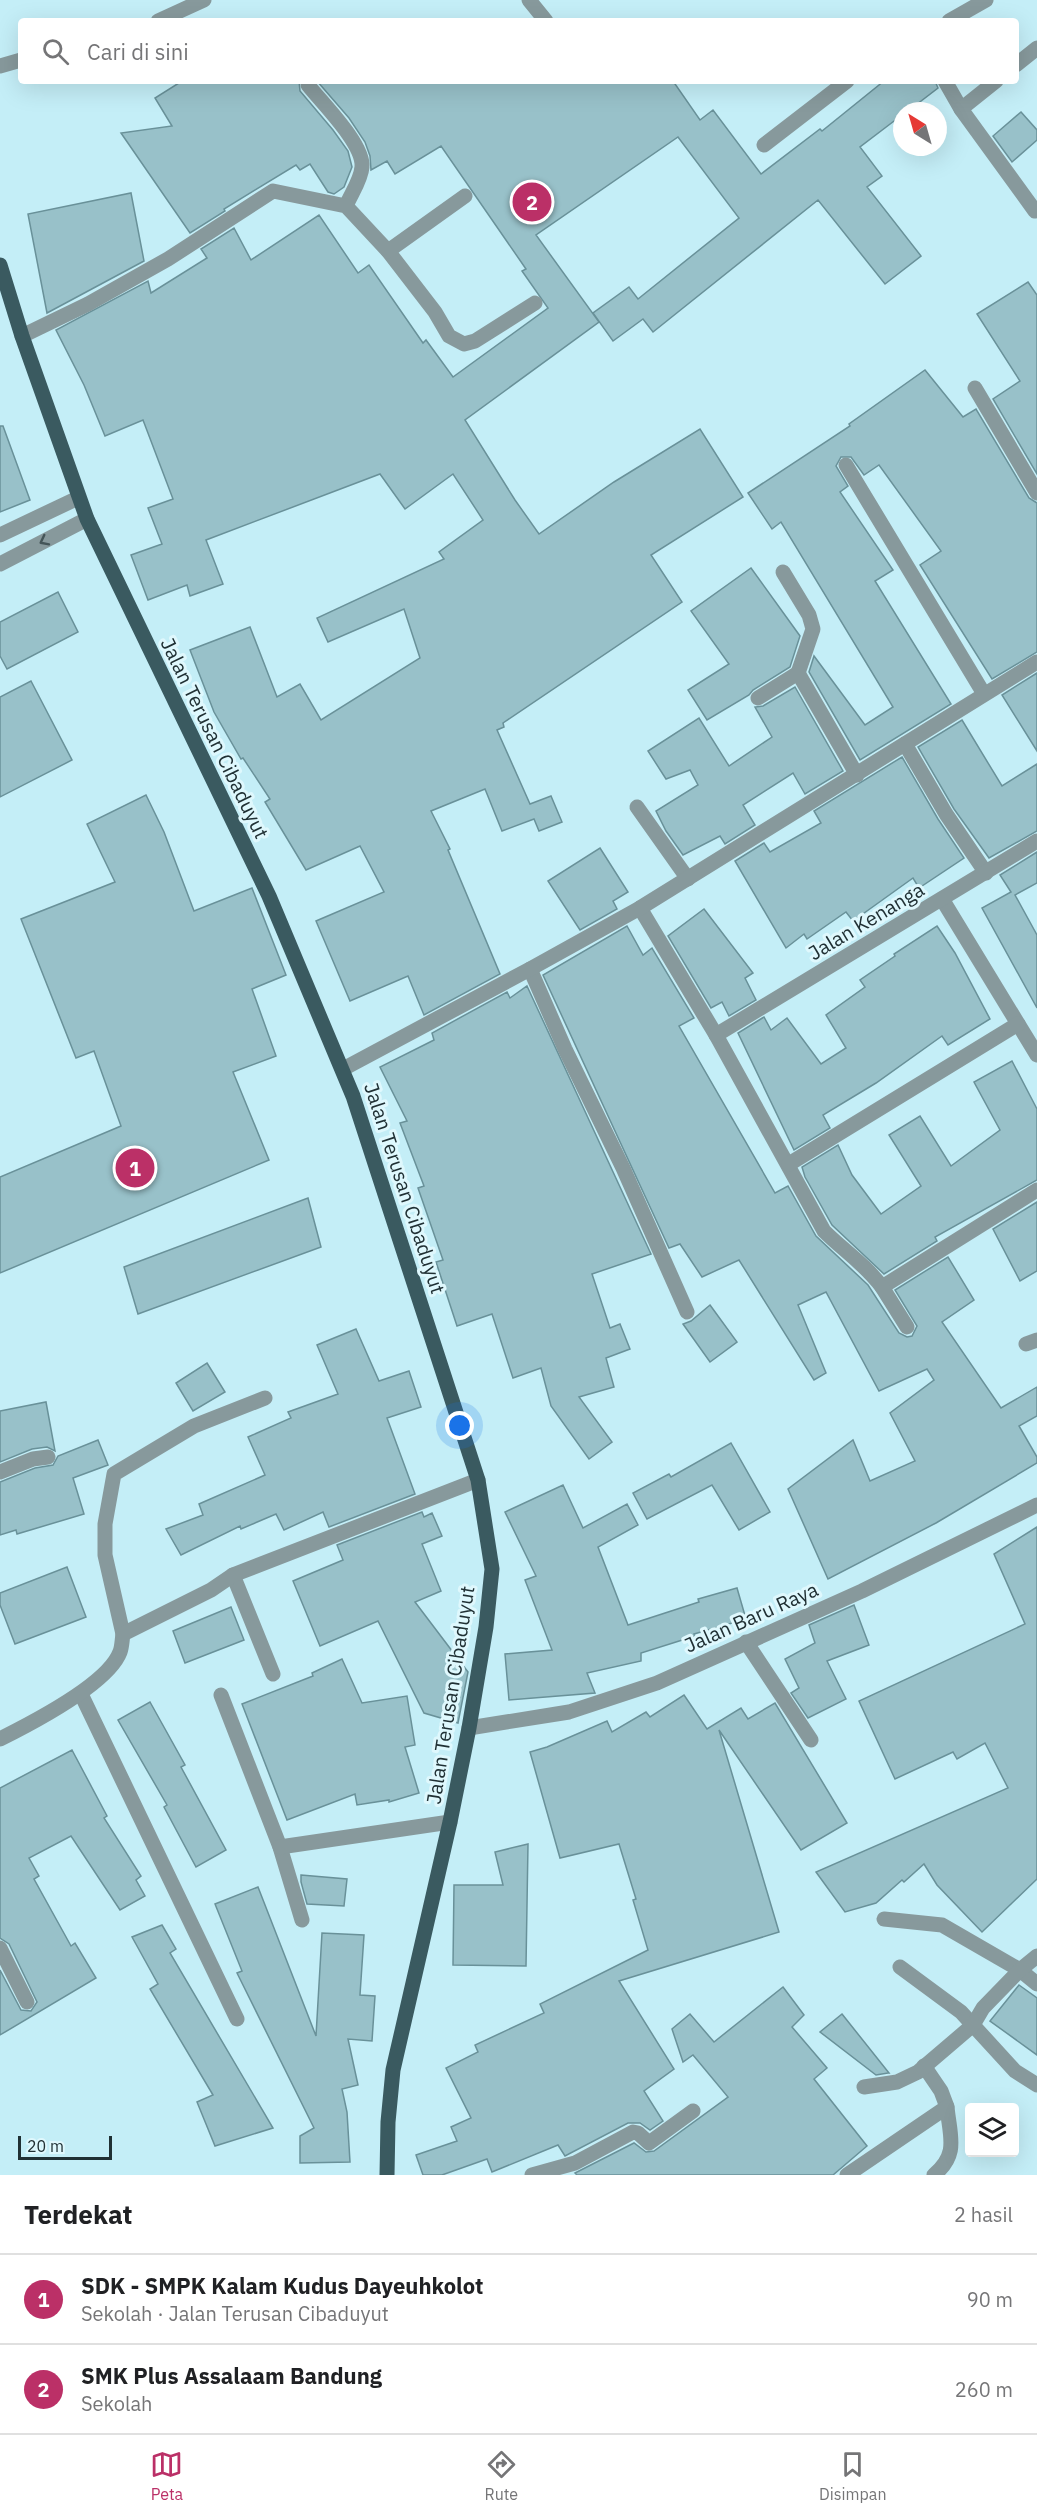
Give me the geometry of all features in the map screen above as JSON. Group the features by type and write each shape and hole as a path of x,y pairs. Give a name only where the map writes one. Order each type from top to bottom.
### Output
{"main road":[{"name":"Jalan Terusan Cibaduyut","path":"1,272 87,519 269,896 343,1069 478,1480 492,1569 486,1627 450,1822 393,2070 388,2122 387,2175"}],"street":[{"path":"165,18 204,0"},
{"path":"529,0 544,18"},
{"path":"954,18 986,0"},
{"path":"1019,63 1037,48"},
{"path":"0,66 18,61"},
{"path":"764,144 843,84"},
{"path":"947,84 961,109 1035,211"},
{"path":"961,109 992,84"},
{"path":"308,85 347,133 359,153 362,165 360,176 346,206"},
{"path":"22,336 88,304 168,259 273,191 346,206 388,251 435,312 449,336 464,344 475,341 535,303"},
{"path":"388,251 465,196"},
{"path":"975,388 1037,493"},
{"path":"846,465 984,694"},
{"path":"0,535 78,498"},
{"path":"0,564 87,519"},
{"path":"758,698 798,673 813,629 809,615 783,572"},
{"path":"343,1069 640,908 1037,662"},
{"path":"798,673 858,775"},
{"path":"905,744 946,814 986,873"},
{"path":"637,807 688,879"},
{"name":"Jalan Kenanga","path":"716,1035 1037,842"},
{"path":"942,899 1037,1055"},
{"path":"640,908 716,1035 824,1231 858,1259 882,1287 907,1327"},
{"path":"530,969 687,1312"},
{"path":"789,1164 1018,1024"},
{"path":"882,1287 1037,1190"},
{"path":"0,1739 81,1694 120,1653 123,1634 105,1555 105,1524 114,1474 194,1426 265,1398"},
{"path":"0,1472 33,1459 48,1457"},
{"path":"123,1634 211,1590 233,1575 478,1480"},
{"name":"Jalan Baru Raya","path":"469,1728 569,1712 657,1683 862,1591 1037,1505"},
{"path":"233,1575 273,1674"},
{"path":"746,1642 810,1740"},
{"path":"81,1694 237,2019"},
{"path":"221,1695 280,1847 302,1920"},
{"path":"280,1847 450,1822"},
{"path":"884,1918 942,1925 1020,1970 1037,1984"},
{"path":"0,1948 27,2002"},
{"path":"864,2087 897,2082 924,2066 973,2025 983,2008 1037,1956"},
{"path":"900,1967 961,2012 1015,2071 1037,2085"},
{"path":"924,2066 941,2091 947,2107 951,2154 944,2166 934,2175"},
{"path":"847,2175 947,2107"},
{"path":"532,2175 575,2163 633,2132 638,2133 649,2143 693,2111"}],"building":[{"path":"177,84 299,84 300,91 348,151 352,167 344,187 334,194 328,192 310,164 300,170 296,165 224,209 225,211 190,233 121,133 172,126 155,98"},
{"path":"320,84 675,84 700,120 713,110 761,174 820,129 822,131 880,84 936,84 938,88 920,102 893,102 893,122 860,147 882,176 867,187 921,256 885,284 818,200 653,332 643,319 613,341 593,313 629,287 638,299 739,218 678,137 536,235 599,322 465,420 539,534 614,482 700,429 743,497 651,555 682,602 503,723 504,727 497,730 530,804 551,796 562,822 539,831 534,819 502,831 485,789 431,811 450,849 448,850 500,974 424,1015 408,976 350,1001 316,921 384,892 360,846 306,870 265,802 270,799 243,758 241,759 214,712 190,650 250,627 277,697 300,684 321,720 420,658 404,609 328,642 317,618 444,559 439,552 483,520 453,474 405,509 380,474 206,540 223,584 190,596 187,585 148,600 131,555 162,544 148,508 173,499 143,420 105,436 84,385 56,330 148,281 151,293 207,258 201,249 234,228 251,260 319,215 358,273 369,265 423,343 426,340 453,377 548,308 522,271 526,269 441,146 395,174 387,161 371,170 370,156 365,142 349,118"},
{"path":"1021,112 1037,130 1037,140 1012,162 993,136"},
{"path":"131,193 144,261 47,313 28,214"},
{"path":"1028,282 1037,295 1037,474 993,399 1020,381 977,314"},
{"path":"925,370 963,417 976,409 1029,498 1037,503 1037,652 992,679 920,565 941,551 879,465 864,475 851,457 841,457 836,466 848,486 840,492 893,570 875,581 951,704 860,760 809,672 814,656 865,725 893,707 781,522 772,529 748,493 850,426 849,424"},
{"path":"0,426 3,426 30,500 0,512"},
{"path":"751,568 800,636 790,667 707,720 688,690 729,664 691,611"},
{"path":"58,592 78,632 7,669 0,656 0,622"},
{"path":"1037,673 1037,751 1002,695"},
{"path":"31,681 72,760 0,797 0,697"},
{"path":"795,687 843,771 805,794 793,773 743,805 755,825 725,844 720,836 683,855 666,831 656,811 698,785 690,770 666,779 648,751 699,718 729,766 772,737 755,707 763,706"},
{"path":"962,720 1002,786 1037,764 1037,831 989,858 954,809 918,747"},
{"path":"902,757 964,858 919,888 913,878 853,921 846,912 807,939 804,934 786,948 735,861 764,843 770,852 821,823 814,811"},
{"path":"146,795 164,832 194,911 252,888 286,975 252,989 276,1056 233,1072 269,1160 0,1273 0,1177 121,1126 94,1051 76,1058 21,919 115,882 87,824"},
{"path":"600,848 628,892 613,901 617,909 580,930 548,881"},
{"path":"1037,852 1037,883 1015,895 1037,935 1037,1008 982,908 1011,892 1000,875"},
{"path":"704,909 753,973 745,978 756,1000 729,1016 722,1002 711,1008 668,936"},
{"path":"627,926 643,955 652,948 694,1018 679,1026 775,1193 788,1186 816,1236 868,1285 899,1333 907,1337 912,1336 917,1326 895,1290 948,1257 974,1300 942,1322 1001,1408 1037,1387 1037,1416 1019,1426 1037,1457 1037,1463 936,1523 828,1579 788,1489 853,1440 870,1481 915,1461 890,1413 934,1380 927,1369 879,1391 826,1292 798,1305 826,1373 814,1380 739,1260 702,1277 680,1244 669,1248 543,975"},
{"path":"937,926 955,953 990,1019 948,1045 942,1036 876,1083 823,1115 830,1128 794,1150 738,1033 764,1017 771,1030 787,1018 821,1064 846,1048 826,1015 865,987 860,980"},
{"path":"527,986 651,1254 592,1274 610,1328 620,1324 630,1349 606,1358 614,1387 579,1397 612,1442 589,1459 551,1406 541,1368 513,1378 492,1314 457,1326 436,1262 443,1260 418,1188 424,1186 400,1123 407,1121 380,1067 434,1040 432,1033 507,992 510,998"},
{"path":"1012,1061 1037,1109 1037,1180 935,1237 937,1241 884,1274 832,1225 805,1177 802,1167 838,1145 852,1175 881,1214 921,1186 889,1135 920,1116 951,1166 1000,1130 974,1082"},
{"path":"308,1198 321,1247 138,1314 124,1267"},
{"path":"1037,1202 1037,1271 1020,1281 993,1229"},
{"path":"710,1305 737,1342 710,1362 683,1324 691,1321"},
{"path":"356,1329 379,1381 409,1371 421,1407 387,1418 415,1494 329,1527 323,1512 284,1530 276,1514 241,1529 240,1526 181,1555 166,1529 203,1515 199,1504 265,1475 248,1437 291,1418 288,1412 338,1394 317,1345"},
{"path":"207,1363 225,1392 193,1411 176,1383"},
{"path":"46,1402 55,1451 47,1447 32,1449 0,1462 0,1411"},
{"path":"98,1440 108,1465 73,1478 84,1514 17,1534 16,1530 0,1535 0,1482 35,1468 53,1465 58,1456"},
{"path":"731,1443 770,1512 739,1530 712,1485 647,1519 633,1493 669,1474 671,1477"},
{"path":"563,1485 583,1528 627,1504 638,1525 598,1547 628,1625 699,1602 698,1599 737,1588 746,1619 641,1653 641,1661 587,1673 595,1693 509,1700 505,1654 552,1650 525,1580 536,1576 505,1512"},
{"path":"422,1512 424,1517 432,1513 442,1536 422,1544 441,1591 415,1602 468,1672 458,1723 424,1713 378,1621 320,1646 293,1581 343,1560 337,1545"},
{"path":"1037,1527 1037,1879 982,1932 937,1885 924,1864 876,1903 845,1912 816,1872 1008,1788 985,1743 957,1759 953,1752 895,1779 859,1701 1025,1624 994,1554"},
{"path":"67,1567 86,1617 15,1644 0,1605 0,1593"},
{"path":"854,1605 869,1645 827,1661 846,1699 808,1718 791,1693 799,1688 785,1659 815,1643 809,1625"},
{"path":"231,1607 244,1640 185,1663 173,1631"},
{"path":"342,1659 362,1703 407,1696 415,1745 405,1747 419,1793 389,1802 389,1800 357,1805 355,1794 287,1820 242,1704 313,1676 312,1673"},
{"path":"684,1695 707,1729 741,1708 748,1719 775,1703 847,1823 801,1850 719,1730 779,1932 619,1981 674,2069 644,2091 663,2121 650,2130 640,2123 628,2123 565,2156 558,2145 492,2172 487,2159 442,2175 423,2175 416,2155 457,2141 451,2127 471,2118 446,2068 478,2052 475,2045 544,2013 540,2004 648,1950 633,1900 636,1899 619,1844 560,1858 530,1752 607,1721 612,1732 646,1712 650,1717"},
{"path":"150,1702 185,1765 181,1767 226,1850 196,1867 164,1807 167,1805 118,1720"},
{"path":"72,1750 107,1816 104,1818 141,1876 136,1880 145,1896 120,1910 71,1836 29,1858 39,1876 34,1879 71,1946 75,1943 96,1978 0,2035 0,1970 21,2010 31,2011 37,2002 9,1944 0,1938 0,1788"},
{"path":"528,1844 526,1966 453,1965 454,1885 503,1885 495,1852"},
{"path":"301,1875 347,1879 344,1906 307,1904"},
{"path":"258,1887 316,2036 322,1933 364,1935 360,1995 375,1996 372,2041 348,2039 358,2085 342,2089 347,2112 350,2162 300,2163 300,2136 314,2128 237,1973 242,1971 215,1904"},
{"path":"162,1925 176,1949 170,1953 273,2128 215,2146 197,2102 213,2095 150,1989 158,1984 132,1937"},
{"path":"1019,1985 1037,1998 1037,2055 990,2021"},
{"path":"783,1987 804,2015 792,2027 827,2068 814,2079 867,2146 833,2175 577,2175 575,2173 634,2143 646,2152 654,2151 728,2097 693,2055 683,2062 672,2029 690,2014 714,2042"},
{"path":"842,2014 889,2073 876,2075 820,2032"}],"place":[{"name":"SMK Plus Assalaam Bandung","path":"532,202"},
{"name":"SDK - SMPK Kalam Kudus Dayeuhkolot","path":"135,1168"}]}
